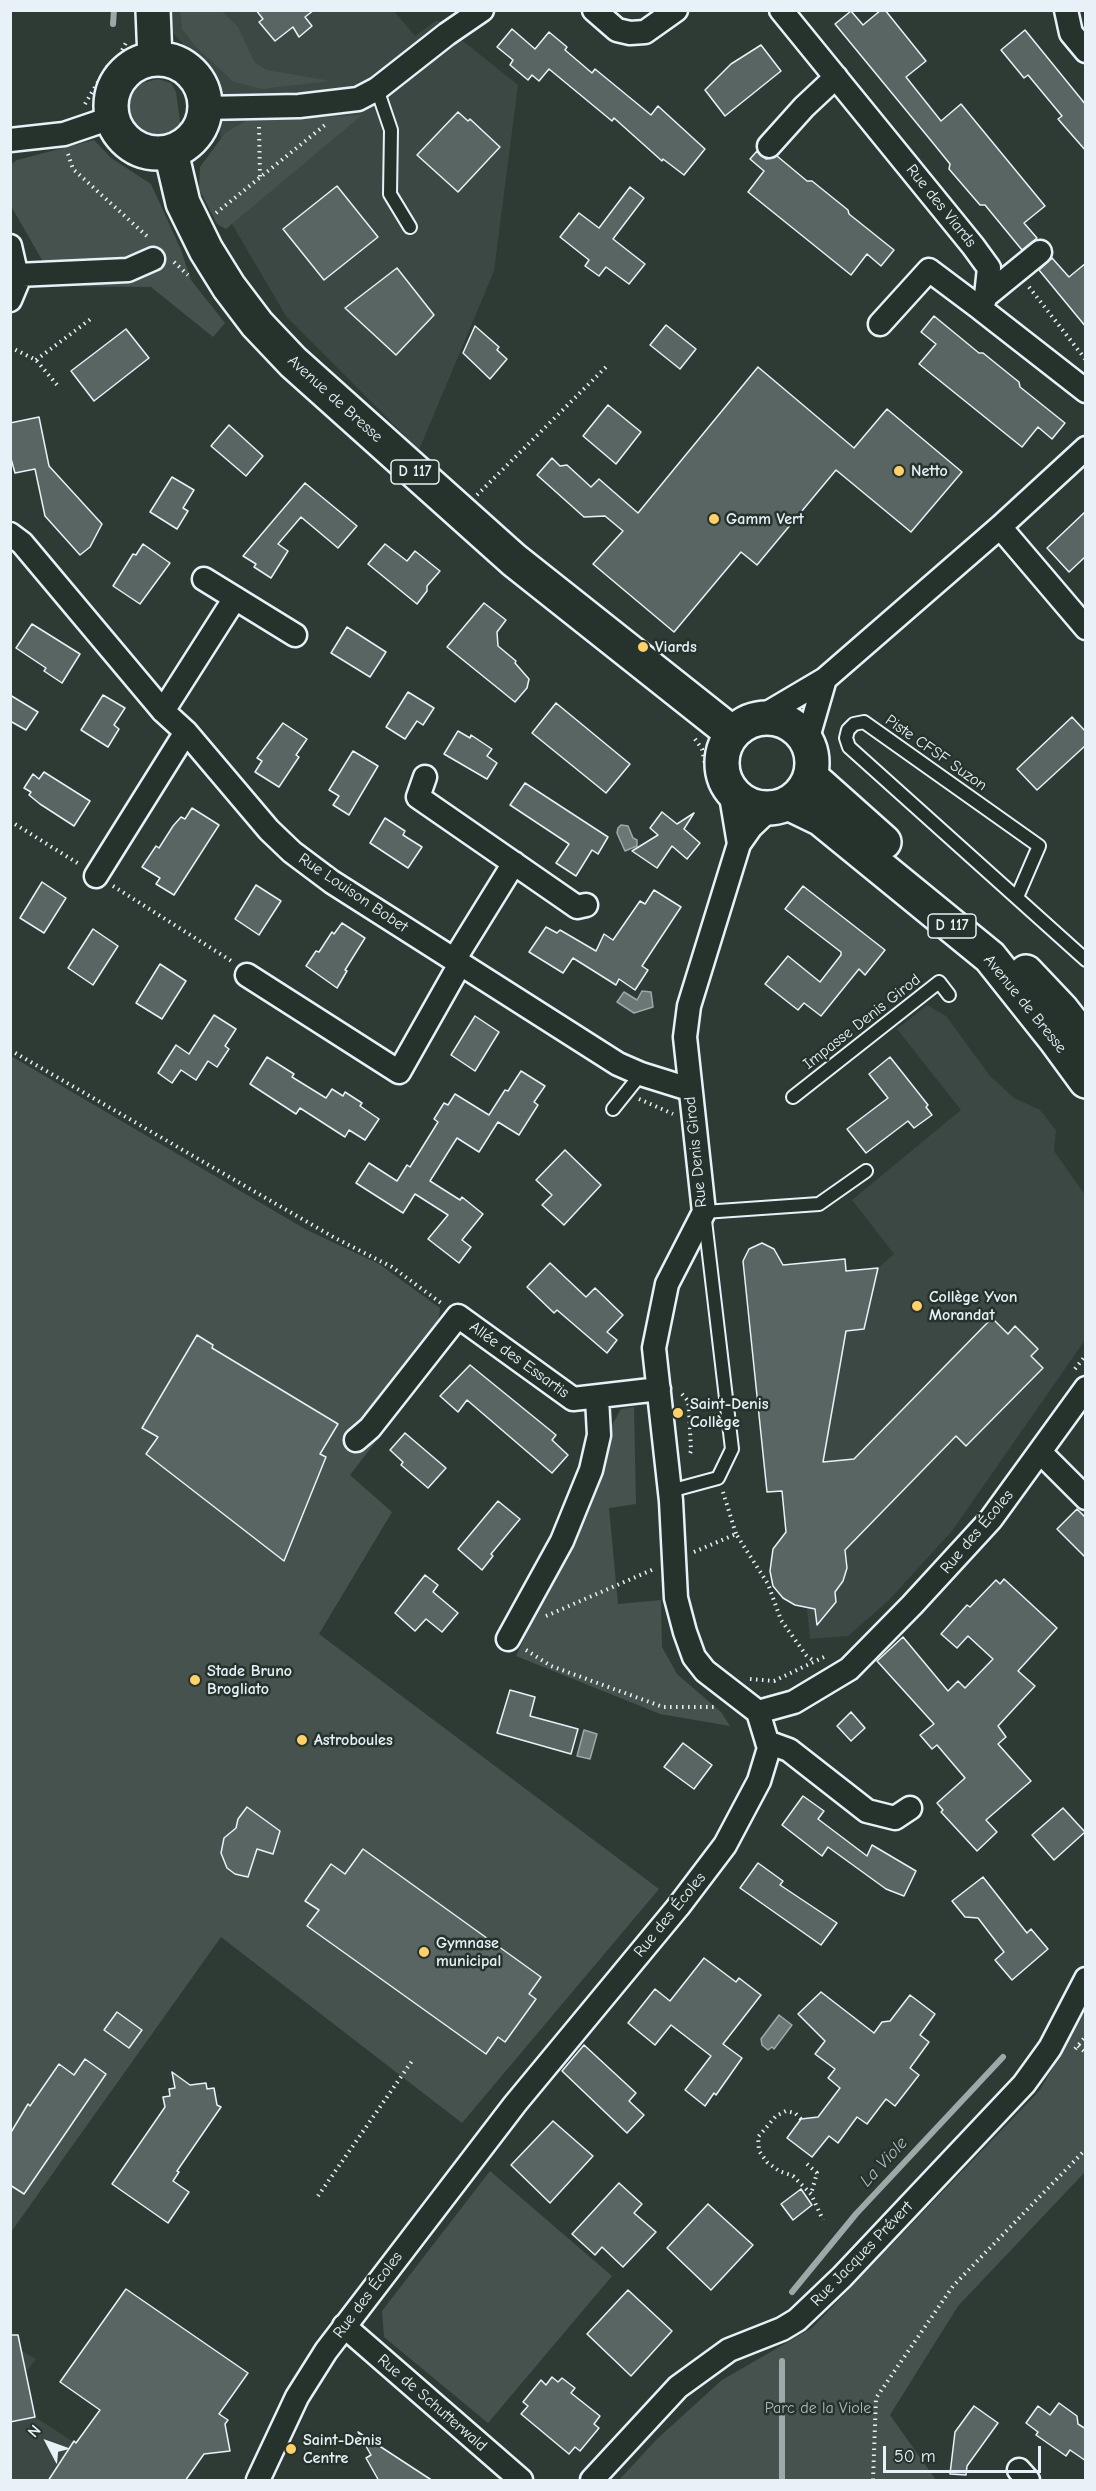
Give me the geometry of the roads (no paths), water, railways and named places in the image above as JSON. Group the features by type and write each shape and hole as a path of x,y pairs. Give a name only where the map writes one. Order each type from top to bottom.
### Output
{"main road":[{"path":"153,10 155,59"},
{"path":"155,59 168,60 180,64 191,72 204,95 205,108 202,122 195,135 185,145 171,152 153,153 135,148 120,135 111,118 111,95 116,83 132,66 155,59"},
{"name":"Avenue de Bresse","path":"171,152 183,203 194,227 229,287 257,324 293,362 457,510 585,618 745,726"},
{"path":"773,717 799,730 807,741 813,765 810,777 798,796 780,806 748,804 730,790 722,768 722,756 745,726 773,717"},
{"name":"Avenue de Bresse","path":"810,777 998,942 1061,1009 1086,1041"},
{"name":"Avenue de Bresse","path":"780,806 821,819 990,957 1086,1081"}],"street":[{"path":"205,108 299,106 367,94 482,10"},
{"path":"594,10 617,30 630,33 645,32 676,10"},
{"name":"Rue des Viards","path":"781,10 989,268 984,303"},
{"path":"1066,10 1071,33 1086,51"},
{"path":"769,146 804,107 836,77"},
{"path":"10,140 64,134 111,118"},
{"path":"10,246 18,281 10,300"},
{"path":"984,303 1040,252"},
{"path":"17,275 128,270 153,260"},
{"path":"880,324 929,270 984,303 1086,391"},
{"path":"745,726 825,679 1000,527 1086,448"},
{"path":"1000,527 1082,616"},
{"name":"Rue Louison Bobet","path":"10,534 22,543 163,711 186,732 269,830 292,852 332,882 615,1063 689,1089"},
{"path":"204,579 295,635"},
{"path":"163,711 235,598"},
{"path":"807,741 825,679"},
{"path":"96,876 186,732"},
{"path":"425,777 418,797 577,907 586,905"},
{"name":"Rue Denis Girod","path":"730,790 739,844"},
{"name":"Rue Denis Girod","path":"759,1712 705,1671 694,1658 676,1598 670,1491 654,1348 667,1284 704,1212 685,1036 689,1006 739,844 751,827 780,806"},
{"path":"247,975 399,1072 457,962 514,863"},
{"name":"Allée des Essartis","path":"356,1440 370,1428 458,1316 573,1399 659,1389"},
{"name":"Rue des Écoles","path":"258,2481 306,2380 344,2326 515,2104 678,1907 725,1845 759,1781 769,1748 759,1712 794,1702 849,1669 952,1563 991,1519 1040,1452 1079,1381"},
{"path":"508,1639 562,1541 591,1470 599,1435 597,1398"},
{"path":"1040,1452 1086,1498"},
{"path":"767,1742 789,1750 867,1811 895,1818 910,1808"},
{"name":"Rue Jacques Prévert","path":"592,2481 678,2387 729,2350 782,2329 797,2320 849,2269 1024,2084 1050,2048 1086,1979"},
{"name":"Rue de Schutterwald","path":"344,2326 521,2481"}],"lane":[{"path":"367,94 391,130 390,194 410,227"},
{"name":"Piste CFSF Suzon","path":"1017,897 1039,846 864,722 854,724 848,730 846,738 849,747 1086,960"},
{"name":"Impasse Denis Girod","path":"793,1097 939,982 949,995"},
{"path":"613,1109 641,1074"},
{"path":"670,1491 718,1478 732,1449 704,1212 819,1204 866,1171"}],"waterway":[{"path":"113,24 114,10"},
{"name":"La Viole","path":"792,2292 856,2214 1003,2057"},
{"name":"La Viole","path":"782,2361 782,2480"}],"place":[{"name":"Netto","path":"899,471"},
{"name":"Gamm Vert","path":"714,519"},
{"name":"Viards","path":"643,647"},
{"name":"Collège Yvon Morandat","path":"917,1306"},
{"name":"Saint-Denis Collège","path":"678,1413"},
{"name":"Stade Bruno Brogliato","path":"195,1680"},
{"name":"Astroboules","path":"302,1740"},
{"name":"Gymnase municipal","path":"424,1952"},
{"name":"Saint-Denis Centre","path":"291,2449"}],"park label":[{"name":"Parc de la Viole","path":"818,2408"}]}
